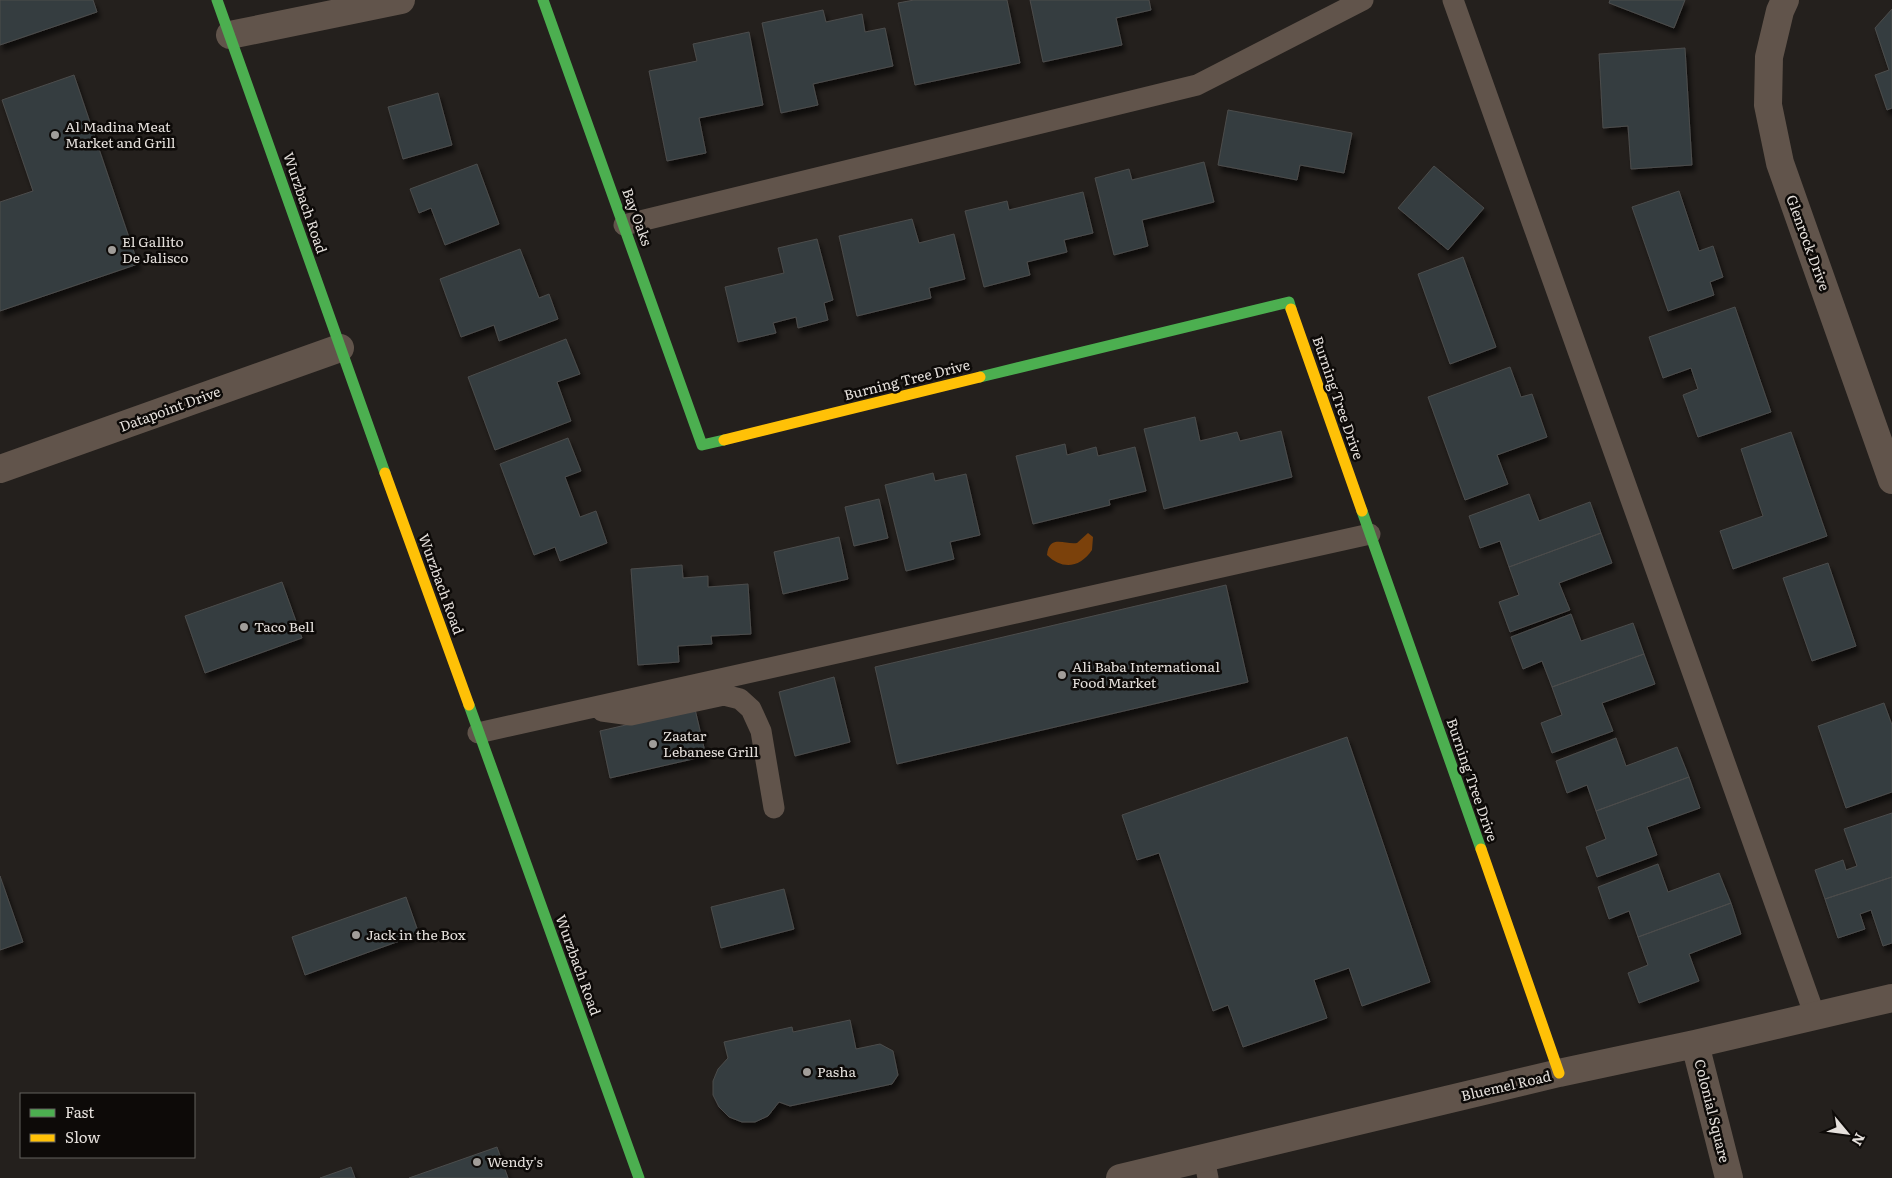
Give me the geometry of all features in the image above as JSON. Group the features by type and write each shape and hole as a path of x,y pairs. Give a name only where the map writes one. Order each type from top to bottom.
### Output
{"street":[{"name":"Wurzbach Road","path":"217,0 340,348 639,1178"},
{"path":"230,35 401,0"},
{"name":"Bay Oaks","path":"543,0 702,445"},
{"name":"Glenrock Drive","path":"1785,0 1780,11 1769,57 1768,105 1780,163 1892,480"},
{"name":"Burning Tree Drive","path":"702,445 1289,302 1559,1073"},
{"name":"Datapoint Drive","path":"0,469 340,348"},
{"name":"Bluemel Road","path":"1120,1178 1206,1168 1559,1073 1695,1044 1892,998"},
{"name":"Colonial Square","path":"1695,1044 1729,1178"}],"lane":[{"path":"624,225 1197,85 1363,0"},
{"path":"1454,0 1815,1016"},
{"path":"478,733 1370,534"},
{"path":"588,709 631,715 724,695 740,699 751,709 761,731 774,808"}],"shaded area":[{"path":"1088,533 1093,537 1092,550 1082,560 1071,565 1065,565 1047,555 1048,549 1054,543 1077,543"}],"building":[{"path":"0,0 93,0 97,12 0,45"},
{"path":"914,0 1007,0 1020,63 915,85 898,3"},
{"path":"1030,0 1149,0 1151,10 1116,18 1122,45 1043,62"},
{"path":"1610,0 1685,0 1674,28 1609,3"},
{"path":"1892,9 1892,108 1887,110 1875,75 1889,70 1875,28"},
{"path":"823,10 826,22 862,14 865,32 885,28 893,66 813,84 818,105 781,113 762,23"},
{"path":"749,32 763,105 699,118 706,153 667,161 649,71 697,61 693,44"},
{"path":"1685,48 1692,165 1631,169 1628,126 1603,128 1599,54"},
{"path":"74,75 138,264 0,311 0,202 33,191 2,100"},
{"path":"438,93 452,145 403,159 388,107"},
{"path":"1228,110 1352,133 1344,173 1300,165 1297,180 1218,165"},
{"path":"1204,162 1214,202 1142,220 1148,246 1114,255 1095,178 1129,169 1132,180"},
{"path":"477,164 499,224 445,245 431,208 419,213 410,189"},
{"path":"1434,166 1484,208 1448,250 1398,208"},
{"path":"1679,191 1699,251 1713,246 1723,277 1710,282 1714,295 1668,311 1632,207"},
{"path":"1083,192 1093,233 1064,240 1067,252 1027,262 1030,275 984,287 965,211 1007,201 1009,210"},
{"path":"912,219 919,243 954,234 965,279 929,288 931,298 857,316 839,236"},
{"path":"817,239 833,300 824,303 828,320 798,328 796,317 773,323 776,333 738,342 725,287 784,273 778,248"},
{"path":"520,249 539,298 549,294 558,319 499,341 494,325 461,337 440,279"},
{"path":"1463,257 1496,347 1450,364 1418,274"},
{"path":"1735,307 1771,412 1698,437 1683,395 1698,389 1691,368 1663,378 1649,337"},
{"path":"566,339 580,374 557,382 571,421 495,450 468,377"},
{"path":"1510,367 1521,397 1532,394 1547,437 1497,455 1508,484 1465,500 1428,397"},
{"path":"1195,417 1200,441 1237,432 1240,441 1281,431 1292,477 1164,509 1144,429"},
{"path":"1791,432 1827,536 1733,569 1720,531 1763,516 1741,449"},
{"path":"568,438 581,471 565,477 580,517 596,511 607,543 560,561 555,547 534,555 500,464"},
{"path":"1065,444 1067,455 1096,447 1098,456 1135,447 1146,491 1109,500 1110,505 1033,524 1016,456"},
{"path":"933,473 935,481 966,474 980,535 950,542 954,559 906,571 885,485"},
{"path":"1529,494 1539,521 1590,502 1601,533 1509,567 1500,541 1480,548 1469,516"},
{"path":"879,499 888,538 854,546 845,507"},
{"path":"1601,533 1612,563 1559,583 1570,610 1510,632 1499,602 1519,595 1509,567"},
{"path":"839,537 848,579 783,594 774,552"},
{"path":"1828,563 1856,646 1812,661 1783,578"},
{"path":"682,565 683,578 708,576 708,587 748,584 751,634 711,636 712,644 678,646 679,662 638,665 631,569"},
{"name":"Taco Bell","path":"282,582 302,638 205,673 185,616"},
{"name":"Ali Baba International Food Market","path":"1226,585 1248,682 897,764 875,667"},
{"path":"1571,614 1581,641 1633,623 1644,654 1552,687 1542,661 1523,669 1511,637"},
{"path":"1644,654 1655,684 1602,703 1613,731 1552,753 1541,723 1562,715 1552,687"},
{"path":"834,677 850,742 795,756 779,692"},
{"path":"1884,703 1892,725 1892,792 1846,808 1818,726"},
{"name":"Zaatar Lebanese Grill","path":"695,709 706,756 610,778 600,731"},
{"path":"1347,737 1430,982 1362,1006 1349,968 1314,980 1327,1018 1243,1047 1228,1005 1213,1011 1159,853 1137,860 1122,815"},
{"path":"1616,738 1626,766 1677,747 1689,777 1596,811 1587,785 1567,793 1556,761"},
{"path":"1689,777 1700,808 1647,827 1657,855 1597,877 1586,847 1606,839 1596,811"},
{"path":"1892,813 1892,877 1825,899 1815,870 1843,860 1846,870 1857,866 1844,829"},
{"path":"1658,864 1668,892 1719,873 1731,903 1638,937 1629,911 1609,919 1598,887"},
{"path":"0,876 23,942 0,950"},
{"path":"1892,877 1892,943 1883,946 1871,910 1860,914 1865,929 1838,938 1825,899"},
{"path":"784,889 794,929 721,948 711,907"},
{"name":"Jack in the Box","path":"406,897 419,934 305,975 292,937"},
{"path":"1731,903 1741,934 1689,954 1699,981 1639,1003 1628,973 1648,965 1638,937"},
{"name":"Pasha","path":"850,1020 856,1049 880,1044 893,1051 898,1075 892,1084 790,1106 779,1102 768,1116 755,1122 742,1122 729,1117 719,1107 713,1095 713,1081 718,1069 728,1058 724,1042 792,1027 793,1032"},
{"name":"Wendy's","path":"497,1147 508,1178 409,1178"},
{"path":"351,1167 355,1178 320,1178"}],"traffic: fast":[{"path":"217,0 385,473"},
{"path":"543,0 702,445 724,440"},
{"path":"980,377 1289,302 1291,309"},
{"path":"1362,511 1481,849"},
{"path":"469,705 639,1178"}],"traffic: slow":[{"path":"1291,309 1362,511"},
{"path":"724,440 980,377"},
{"path":"385,473 469,705"},
{"path":"1481,849 1559,1073"}],"place":[{"name":"Al Madina Meat Market and Grill","path":"55,135"},
{"name":"El Gallito De Jalisco","path":"112,250"},
{"name":"Taco Bell","path":"244,627"},
{"name":"Ali Baba International Food Market","path":"1062,675"},
{"name":"Zaatar Lebanese Grill","path":"653,744"},
{"name":"Jack in the Box","path":"356,935"},
{"name":"Pasha","path":"807,1072"},
{"name":"Wendy's","path":"477,1162"}]}
